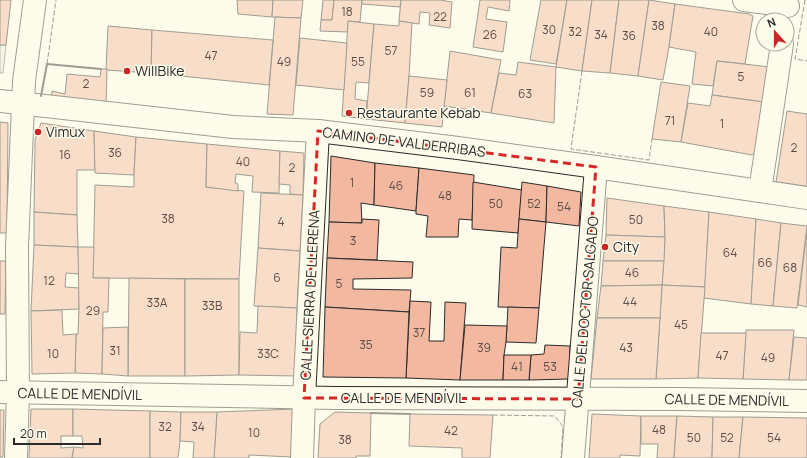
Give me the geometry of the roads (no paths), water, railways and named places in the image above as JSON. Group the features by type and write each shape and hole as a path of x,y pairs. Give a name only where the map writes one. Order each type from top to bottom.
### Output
{"street":[{"path":"16,458 9,392 8,247 24,103 24,81 35,0"},
{"path":"744,0 787,9"},
{"path":"760,191 781,52"},
{"name":"CAMINO DE VALDERRIBAS","path":"0,101 233,127 318,131 458,148 807,198"},
{"name":"CALLE SIERRA DE LLERENA","path":"302,458 318,131"},
{"name":"CALLE DEL DOCTOR SALGADO","path":"573,458 596,167"},
{"name":"CALLE DE MENDÍVIL","path":"9,392 304,398 807,401"}],"place":[{"name":"WillBike","path":"127,71"},
{"name":"Restaurante Kebab","path":"349,113"},
{"name":"Vimux","path":"38,132"},
{"name":"City","path":"605,247"}]}
